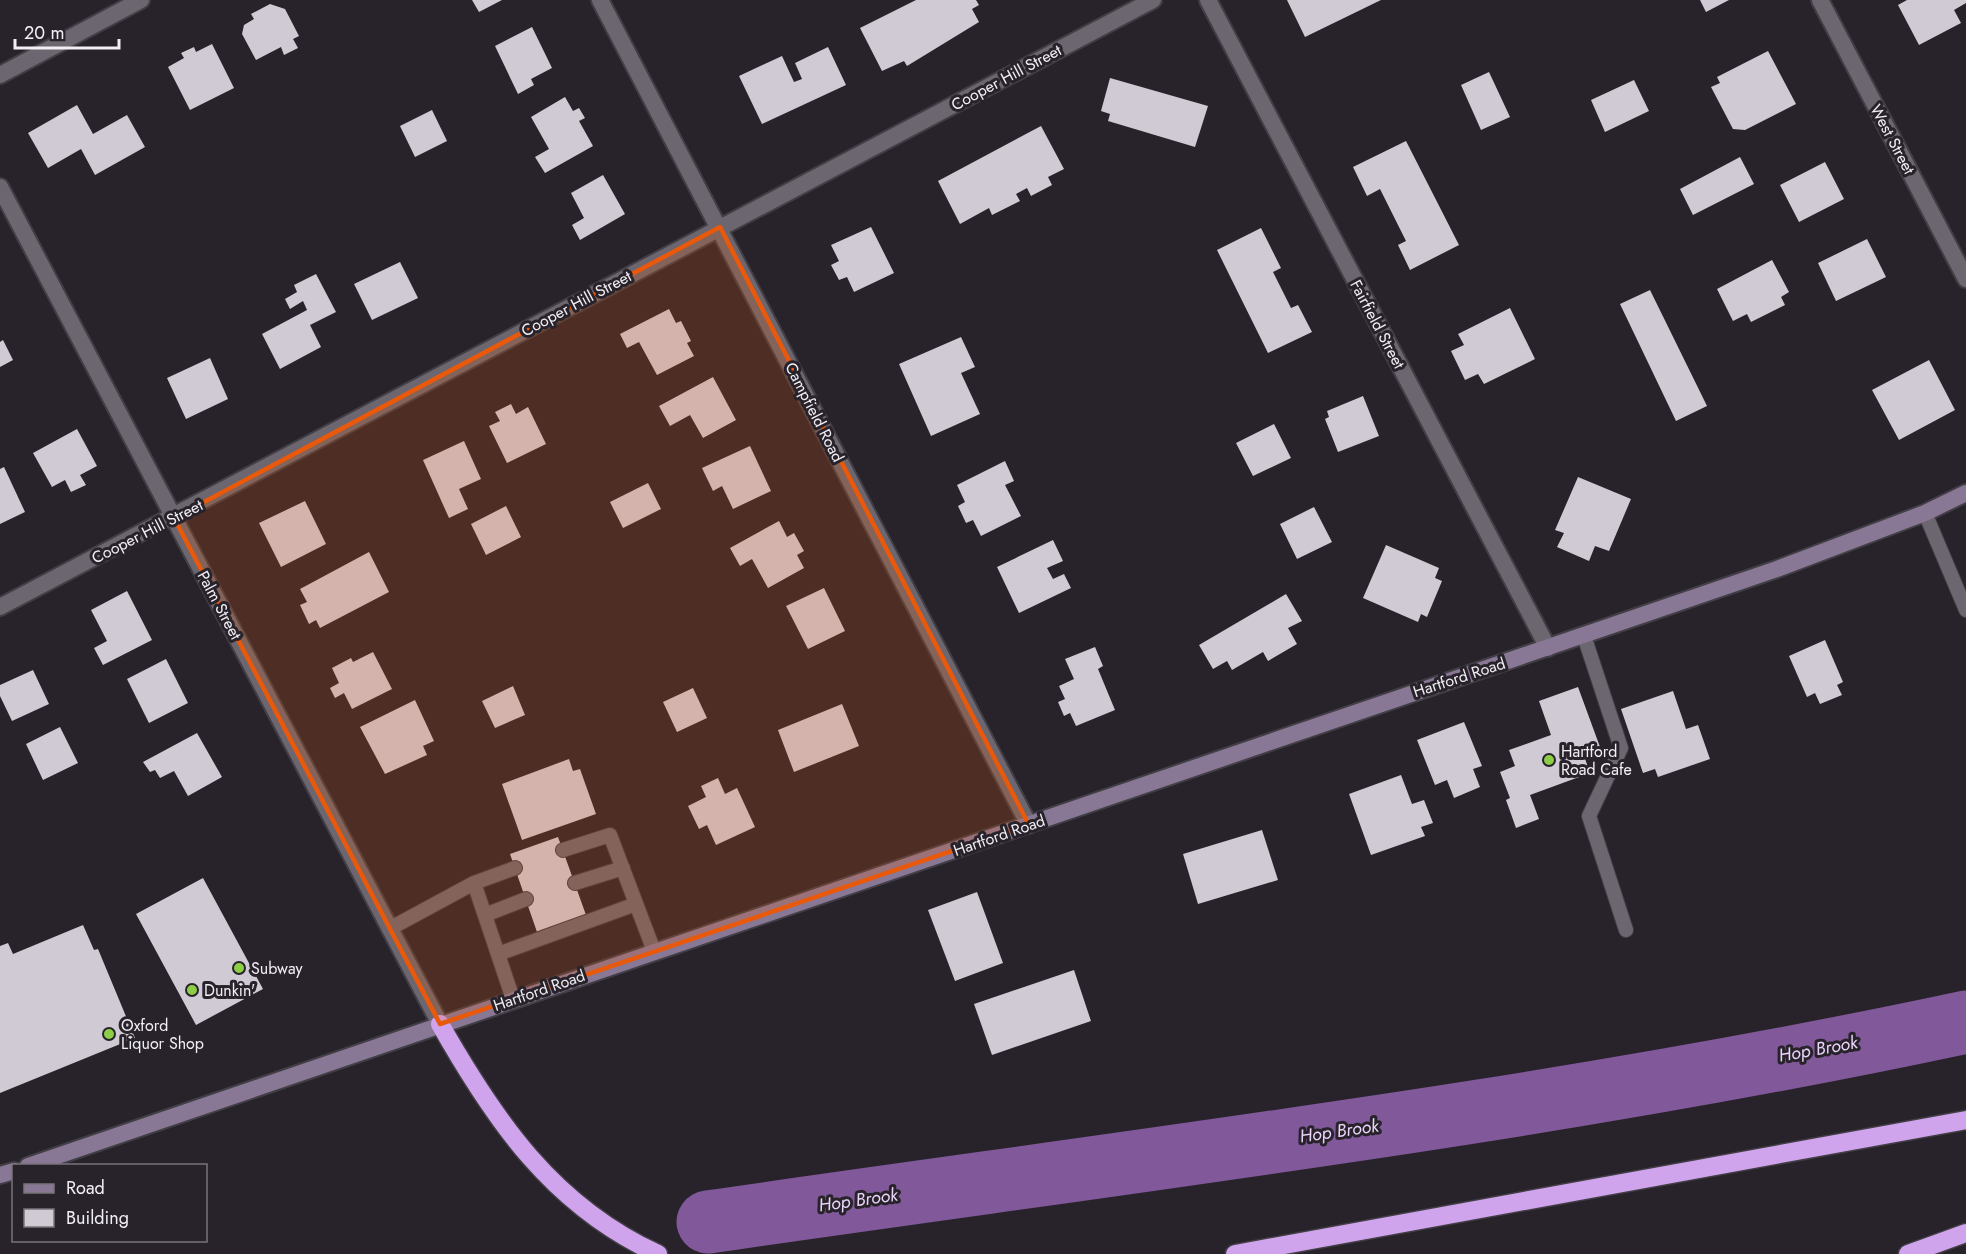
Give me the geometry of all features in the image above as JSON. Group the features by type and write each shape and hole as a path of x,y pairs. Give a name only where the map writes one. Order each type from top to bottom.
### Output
{"highway":[{"path":"440,1024 496,1114 548,1179 607,1227 658,1254"},
{"path":"1235,1254 1966,1120"},
{"path":"1908,1254 1966,1233"}],"main road":[{"name":"Hartford Road","path":"34,1164 1777,569 1925,513 1966,493"}],"street":[{"path":"0,75 141,0"},
{"name":"Campfield Road","path":"600,0 1029,825"},
{"name":"Cooper Hill Street","path":"0,607 174,518 720,227 1153,0"},
{"name":"Fairfield Street","path":"1208,0 1548,648"},
{"name":"West Street","path":"1820,0 1966,279"},
{"name":"Palm Street","path":"0,187 440,1024"}],"lane":[{"path":"1925,513 1966,610"},
{"path":"1584,636 1621,748 1588,816 1626,930"},
{"path":"563,850 610,835 654,951"},
{"path":"389,929 474,883 515,868"},
{"path":"575,883 623,868"},
{"path":"474,883 513,999"},
{"path":"485,915 526,899"},
{"path":"498,954 636,904"}],"highlighted area":[{"path":"720,227 1029,825 440,1024 174,518"}],"building":[{"path":"472,0 502,0 479,12"},
{"path":"916,0 976,0 979,5 972,9 979,22 907,66 904,61 882,71 860,28"},
{"path":"1287,0 1381,0 1305,37"},
{"path":"1700,0 1729,0 1706,12"},
{"path":"1907,0 1966,0 1966,3 1954,10 1961,23 1919,45 1898,5"},
{"path":"270,4 285,9 299,36 293,39 298,48 284,55 281,47 256,60 242,34 244,25 254,19 251,14"},
{"path":"532,27 552,68 531,79 534,85 518,94 495,46"},
{"path":"212,44 234,88 190,110 168,67 184,58 181,53 194,47 196,52"},
{"path":"828,47 846,85 762,124 739,76 782,56 794,82 802,79 795,63"},
{"path":"1768,51 1796,104 1745,130 1733,129 1711,87 1720,83 1717,77"},
{"path":"1489,72 1510,117 1481,130 1461,85"},
{"path":"1110,78 1208,106 1195,147 1108,121 1110,114 1101,111"},
{"path":"1634,80 1649,111 1605,132 1591,100"},
{"path":"565,97 573,111 579,108 585,118 579,121 593,146 545,173 535,157 549,149 531,117"},
{"path":"77,105 93,134 127,115 145,147 95,175 81,149 48,168 28,133"},
{"path":"432,110 447,141 415,157 400,126"},
{"path":"1041,126 1064,169 1048,177 1052,185 1031,196 1027,188 1016,194 1020,201 992,215 989,208 960,224 938,181"},
{"path":"1406,141 1459,245 1410,270 1398,245 1406,241 1380,189 1367,196 1353,167"},
{"path":"1740,157 1754,184 1693,215 1680,189"},
{"path":"1825,162 1844,199 1799,222 1780,185"},
{"path":"603,175 625,214 580,240 572,225 584,218 571,193"},
{"path":"871,227 894,273 854,292 847,277 839,280 831,265 839,261 831,245"},
{"path":"1261,228 1281,268 1273,272 1291,308 1298,305 1312,332 1268,353 1217,250"},
{"path":"1867,239 1886,277 1836,301 1818,263"},
{"path":"1772,260 1789,292 1781,297 1785,305 1751,322 1747,314 1733,321 1717,289"},
{"path":"400,262 418,298 372,320 354,284"},
{"path":"316,274 336,312 310,325 321,347 280,369 262,334 307,310 303,301 290,309 285,299 297,292 294,285"},
{"path":"1650,290 1707,406 1676,421 1620,304"},
{"path":"1510,308 1535,359 1484,384 1478,374 1465,380 1451,351 1464,345 1458,334"},
{"path":"669,309 676,323 681,321 691,341 687,343 694,356 657,375 639,342 627,348 620,334"},
{"path":"961,337 975,367 961,373 980,414 931,436 899,364"},
{"path":"3,340 13,360 0,367 0,342"},
{"path":"210,358 228,399 186,419 167,378"},
{"path":"1929,360 1955,410 1899,440 1872,390"},
{"path":"713,377 736,420 703,438 690,415 670,426 659,406"},
{"path":"1363,396 1379,436 1338,452 1325,419 1329,417 1327,411"},
{"path":"511,404 516,414 528,407 546,444 507,463 489,426 500,421 495,412"},
{"path":"1274,424 1291,458 1253,476 1236,443"},
{"path":"77,429 97,466 80,475 86,485 71,492 65,480 52,487 33,453"},
{"path":"464,441 481,479 459,489 468,509 449,518 423,460"},
{"path":"750,446 771,491 733,509 722,486 713,491 702,468"},
{"path":"1005,461 1014,481 1005,485 1021,516 981,536 973,520 966,523 958,506 965,502 957,485"},
{"path":"4,467 25,512 0,524 0,469"},
{"path":"1578,477 1631,499 1609,551 1595,546 1589,561 1557,547 1564,533 1555,530"},
{"path":"648,483 661,509 623,528 610,502"},
{"path":"305,501 326,544 281,567 259,523"},
{"path":"506,506 521,537 486,555 471,524"},
{"path":"1314,507 1332,542 1297,559 1280,524"},
{"path":"779,521 787,537 794,533 804,551 797,555 804,568 768,588 752,559 740,566 730,548"},
{"path":"1053,540 1063,561 1047,568 1053,579 1064,574 1071,588 1019,613 997,567"},
{"path":"1386,545 1439,568 1435,578 1442,581 1427,617 1421,614 1418,622 1363,598"},
{"path":"369,552 389,592 320,628 316,620 309,624 300,605 307,602 300,589"},
{"path":"824,588 845,631 808,649 786,606"},
{"path":"127,591 152,640 103,665 94,648 107,641 91,610"},
{"path":"1286,594 1302,621 1288,628 1297,644 1268,661 1263,652 1232,670 1227,661 1213,669 1199,645"},
{"path":"1825,640 1843,682 1837,685 1842,695 1820,704 1815,693 1807,697 1789,656"},
{"path":"1095,647 1103,666 1098,669 1115,710 1076,726 1070,713 1064,716 1058,702 1065,699 1059,686 1074,679 1065,659"},
{"path":"373,652 392,689 352,709 344,693 335,698 330,688 339,683 332,668 351,658 353,662"},
{"path":"166,659 188,703 149,723 127,679"},
{"path":"33,670 49,704 12,721 0,696 0,685"},
{"path":"513,686 525,715 495,728 482,701"},
{"name":"Hartford Road Cafe","path":"1578,687 1600,747 1583,753 1590,773 1530,795 1539,819 1516,828 1506,800 1510,798 1500,772 1515,766 1509,750 1551,735 1539,701"},
{"path":"693,688 707,718 677,732 663,702"},
{"path":"1673,691 1686,729 1698,725 1710,759 1658,777 1655,769 1643,773 1621,709"},
{"path":"415,700 434,741 423,746 427,755 385,774 360,727"},
{"path":"842,704 859,746 794,772 778,730"},
{"path":"1464,722 1482,766 1473,769 1480,787 1454,798 1447,780 1435,785 1417,740"},
{"path":"60,727 78,763 43,780 26,744"},
{"path":"197,733 222,777 188,796 174,771 160,778 155,770 150,772 143,762"},
{"path":"569,759 573,771 580,769 596,814 522,840 502,784"},
{"path":"1401,775 1412,804 1424,800 1433,823 1421,827 1425,836 1371,855 1349,794"},
{"path":"718,778 725,794 737,788 755,827 716,845 707,825 699,829 688,806 706,797 701,786"},
{"path":"1262,830 1278,880 1198,904 1183,854"},
{"path":"558,837 586,915 537,932 510,854"},
{"path":"203,878 263,989 196,1025 136,914"},
{"path":"977,892 1003,963 955,981 928,910"},
{"path":"83,925 94,950 98,949 135,1038 0,1093 0,946 8,943 13,954"},
{"path":"1074,970 1091,1021 992,1055 974,1004"}],"waterway":[{"name":"Hop Brook","path":"708,1222 1496,1108 1810,1054 1966,1022"}],"place":[{"name":"Hartford Road Cafe","path":"1549,760"},
{"name":"Subway","path":"239,968"},
{"name":"Dunkin'","path":"192,990"},
{"name":"Oxford Liquor Shop","path":"109,1034"}]}
